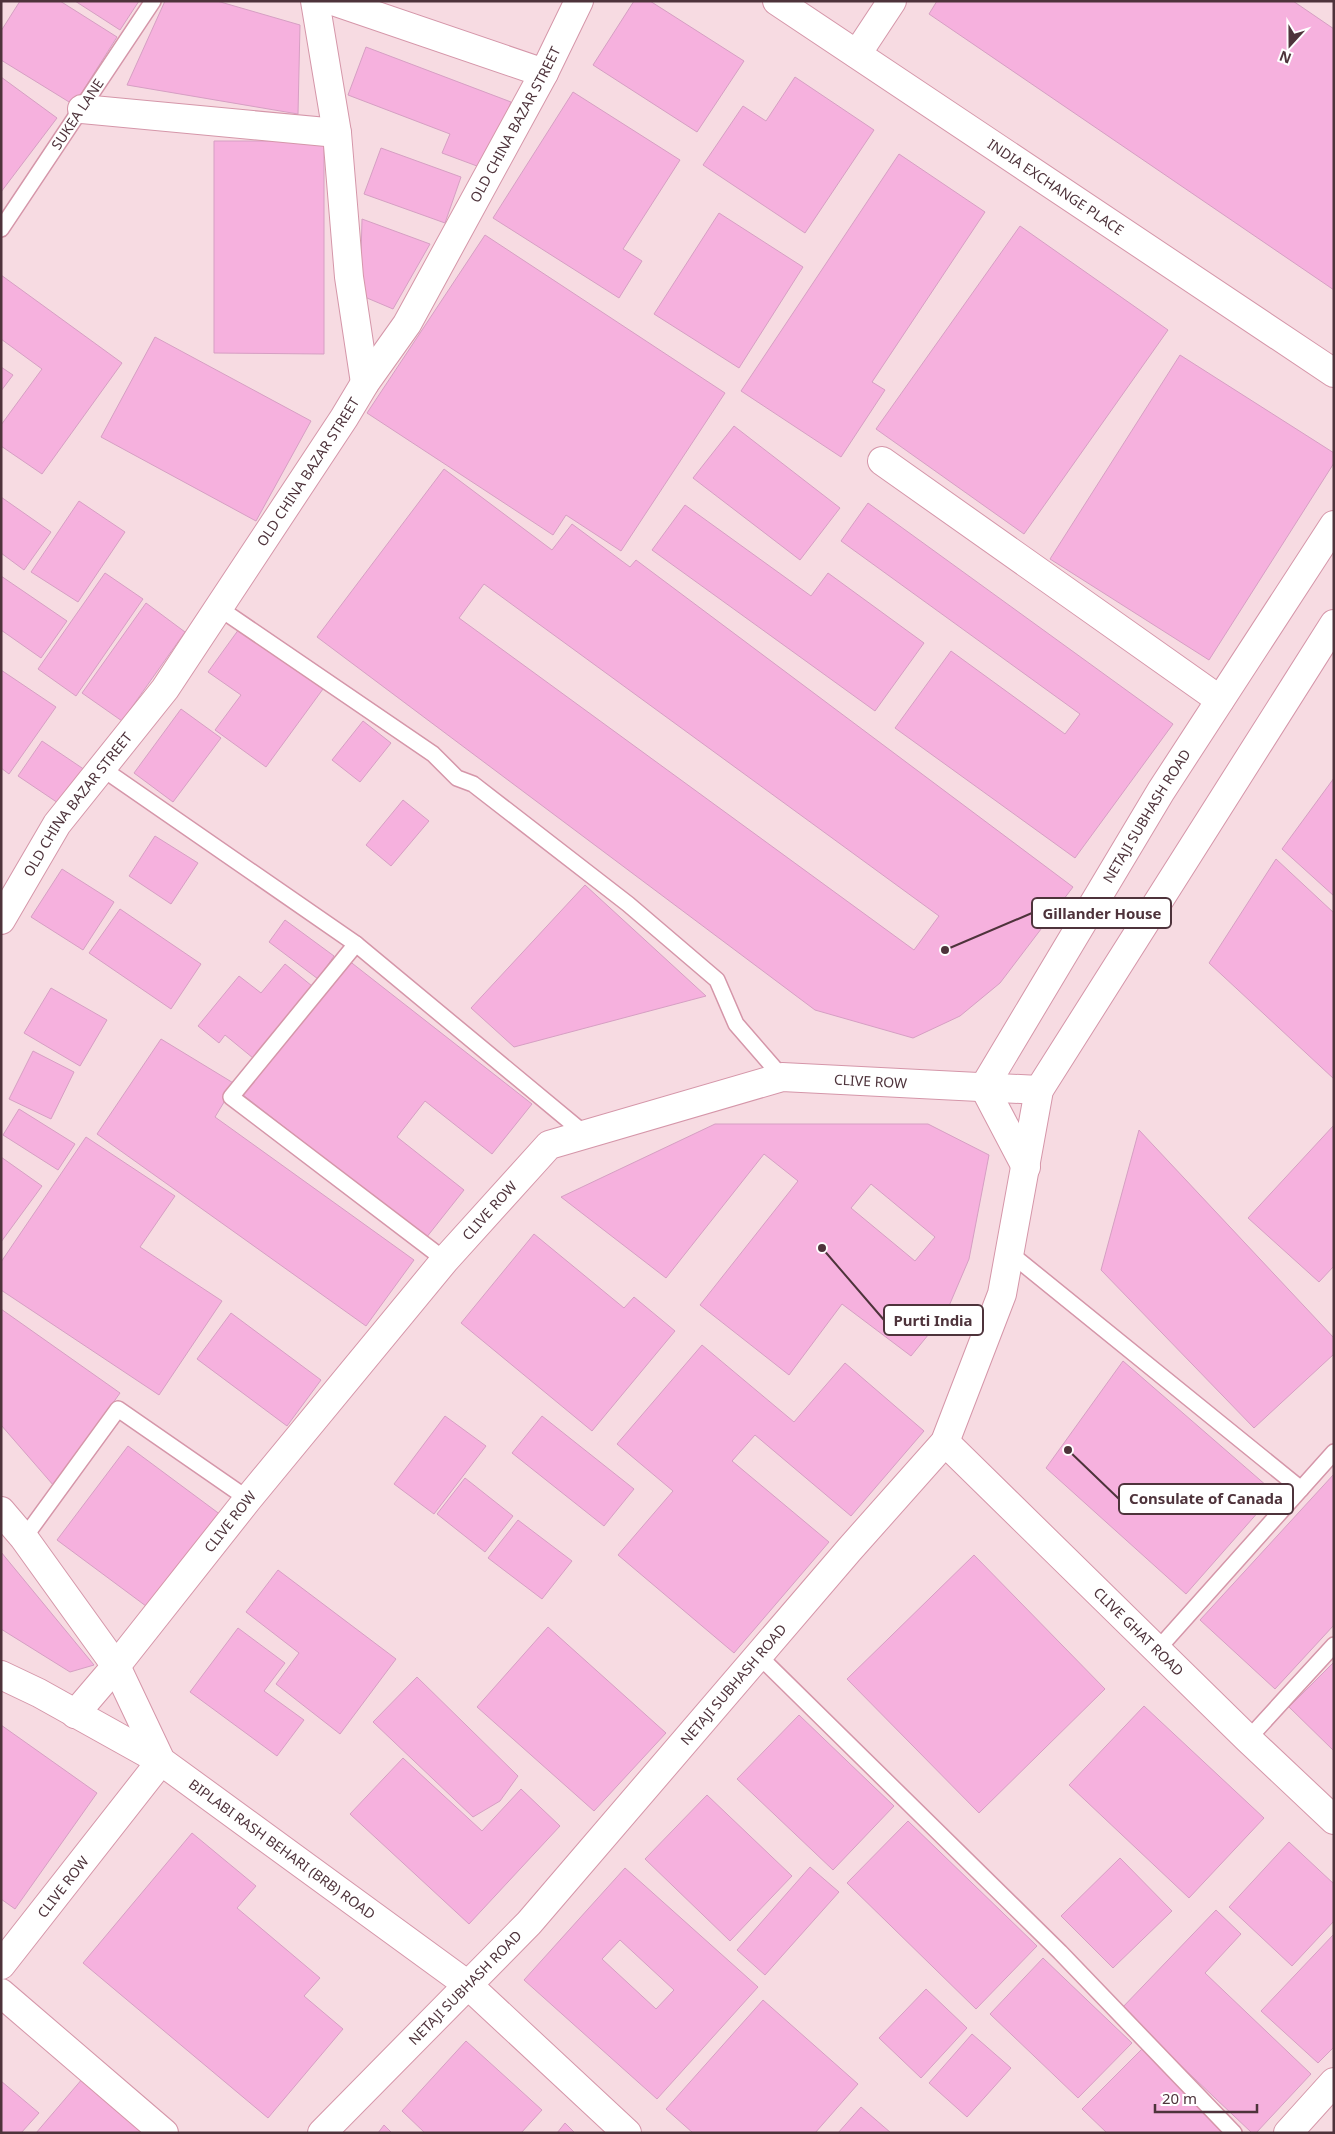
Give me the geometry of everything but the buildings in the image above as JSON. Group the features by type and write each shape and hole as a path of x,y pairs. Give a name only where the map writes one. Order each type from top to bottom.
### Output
{"main road":[{"path":"315,1 337,133 349,277 365,383"},
{"path":"334,1 544,73"},
{"name":"OLD CHINA BAZAR STREET","path":"1,920 58,824 165,689 344,418 365,383 407,324 544,73 579,1"},
{"name":"INDIA EXCHANGE PLACE","path":"777,1 1334,374"},
{"path":"857,54 892,1"},
{"path":"82,108 337,133"},
{"path":"882,461 1220,700"},
{"name":"NETAJI SUBHASH ROAD","path":"984,1087 1161,791 1334,525"},
{"name":"NETAJI SUBHASH ROAD","path":"322,2133 529,1923 849,1550 945,1442 1002,1294 1011,1254 1039,1090 1334,624"},
{"name":"CLIVE ROW","path":"76,1714 248,1498 445,1260 549,1145 782,1077 1039,1090"},
{"path":"984,1087 1026,1168"},
{"name":"CLIVE GHAT ROAD","path":"945,1442 1248,1739 1334,1820"},
{"name":"BIPLABI RASH BEHARI (BRB) ROAD","path":"1,1511 24,1538 116,1666 161,1761 468,1985 627,2133"},
{"path":"1,1675 161,1761"},
{"name":"CLIVE ROW","path":"1,1965 161,1761"},
{"path":"1,1993 164,2133"},
{"path":"1288,2133 1334,2082"}],"lane":[{"name":"SUKEA LANE","path":"1,229 153,1"},
{"path":"219,608 434,754 457,778 480,789 628,904 717,980 736,1024 782,1077"},
{"path":"102,769 356,944 585,1134"},
{"path":"356,944 231,1097 445,1260"},
{"path":"1011,1254 1301,1489"},
{"path":"24,1538 118,1409 248,1498"},
{"path":"1157,1650 1334,1452"},
{"path":"1248,1739 1334,1645"},
{"path":"759,1656 1060,1952 1234,2133"}],"place":[{"name":"Gillander House","path":"945,950"},
{"name":"Purti India","path":"822,1248"},
{"name":"Consulate of Canada","path":"1068,1450"}]}
